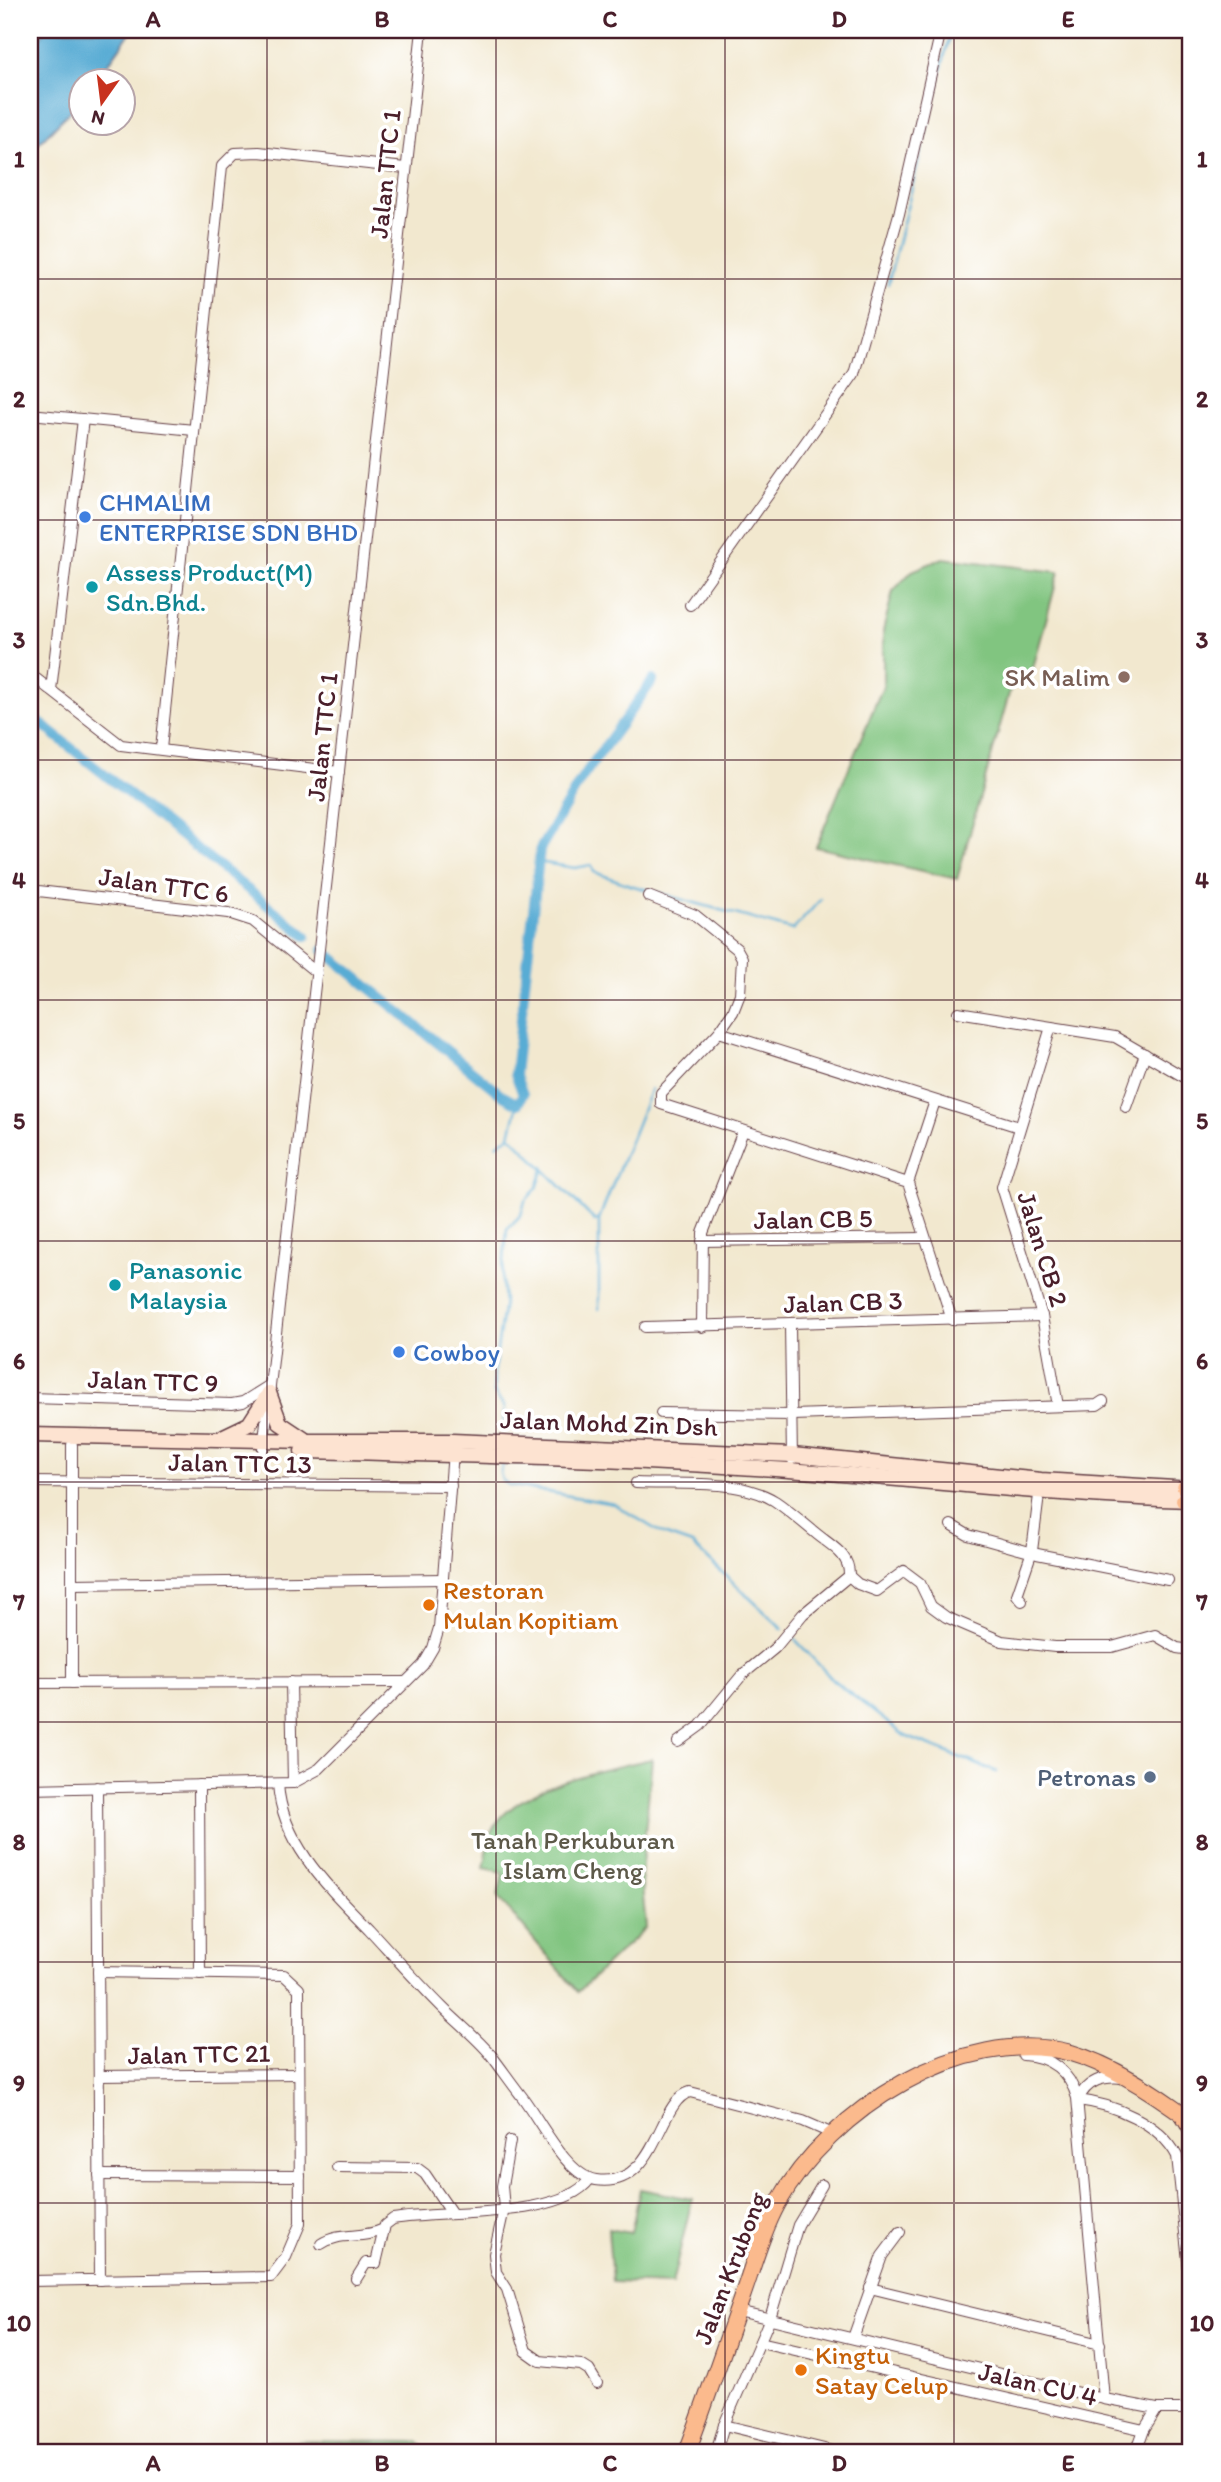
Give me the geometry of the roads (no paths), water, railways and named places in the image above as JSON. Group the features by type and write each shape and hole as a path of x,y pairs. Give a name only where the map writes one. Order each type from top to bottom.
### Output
{"main road":[{"path":"217,1439 249,1424 270,1389"},
{"path":"270,1389 281,1423 289,1431 309,1441"},
{"name":"Jalan Mohd Zin Dsh","path":"30,1435 217,1439 263,1445 309,1441 452,1448 1189,1495"},
{"name":"Jalan Mohd Zin Dsh","path":"30,1444 263,1445 792,1455 1040,1487"},
{"name":"Jalan Krubong","path":"687,2452 777,2205 804,2166 833,2134 913,2078 982,2052 1023,2048 1056,2050 1086,2058 1188,2116"},
{"path":"1188,2116 1191,2128"}],"street":[{"name":"Jalan TTC 1","path":"263,1445 422,30"},
{"path":"690,605 854,374 900,214 941,30"},
{"path":"161,749 222,166 235,153 259,152 405,168"},
{"path":"30,414 194,430"},
{"path":"51,690 83,418"},
{"path":"30,674 121,746 339,772"},
{"name":"Jalan TTC 6","path":"30,890 228,913 253,921 317,973"},
{"path":"648,896 695,915 740,952 740,994 719,1032 660,1099 665,1106 908,1183"},
{"path":"958,1012 1115,1037 1191,1081"},
{"name":"Jalan CB 2","path":"1051,1027 1003,1178 1003,1198 1042,1317 1058,1406"},
{"path":"719,1032 1019,1128"},
{"path":"1126,1107 1145,1054"},
{"path":"935,1101 908,1183 951,1320"},
{"path":"702,1327 702,1241 743,1131"},
{"name":"Jalan CB 5","path":"702,1241 924,1238"},
{"name":"Jalan CB 3","path":"645,1327 1042,1317"},
{"path":"790,1325 793,1415 790,1470"},
{"name":"Jalan TTC 9","path":"30,1398 232,1404 243,1402 270,1389"},
{"path":"661,1413 793,1415 1097,1405 1102,1401"},
{"path":"72,1445 72,1683"},
{"path":"30,1789 293,1783 319,1769 423,1665 433,1648 439,1628 452,1448"},
{"name":"Jalan TTC 13","path":"30,1482 451,1486"},
{"path":"636,1483 722,1485 758,1493 774,1501 848,1560 849,1576 858,1584 877,1591 904,1571 920,1583 931,1606 946,1618 1002,1641 1055,1647 1112,1647 1154,1635 1177,1648 1191,1650"},
{"path":"1022,1601 1017,1595 1032,1551 1040,1487"},
{"path":"951,1525 968,1535 1168,1580"},
{"path":"678,1742 700,1726 742,1675 775,1647 803,1614 840,1580 849,1576"},
{"path":"72,1584 443,1579"},
{"path":"291,1682 293,1783"},
{"path":"30,1683 404,1682"},
{"path":"278,1784 279,1804 287,1824 316,1873 491,2055 531,2107 555,2147 590,2179 611,2180 626,2174 639,2164 651,2150 674,2103 682,2094 690,2092 803,2121 833,2134"},
{"path":"199,1785 200,1973"},
{"path":"97,1787 100,2280"},
{"path":"30,2281 271,2277 286,2257 300,2224 299,1989 293,1981 284,1975 98,1972"},
{"path":"982,2052 998,2055 1027,2054 1048,2061 1070,2080 1078,2100 1104,2399"},
{"name":"Jalan TTC 21","path":"99,2076 299,2074"},
{"path":"1078,2100 1090,2083 1106,2077 1125,2078"},
{"path":"1078,2100 1107,2105 1157,2132 1172,2146 1177,2156 1191,2290"},
{"path":"510,2141 502,2186 504,2209 494,2254 496,2272 507,2290 526,2351 540,2361 581,2365 589,2370 597,2383"},
{"path":"337,2167 417,2168 425,2174 451,2212"},
{"path":"99,2175 300,2176"},
{"path":"356,2279 366,2263 376,2263 384,2230 393,2219 533,2207 573,2196 590,2179"},
{"path":"716,2452 724,2425 770,2318 798,2225 822,2185"},
{"path":"321,2244 341,2235 369,2236 384,2230"},
{"path":"853,2338 886,2249 900,2232"},
{"path":"870,2288 1100,2344"},
{"path":"738,2311 1104,2399 1157,2409 1191,2409"},
{"name":"Jalan CU 4","path":"760,2342 1144,2430"},
{"path":"1136,2452 1144,2430 1157,2409"},
{"path":"724,2425 837,2452"}],"water":[{"path":"46,30 132,30 107,66 66,66 66,115 30,152 30,48"}],"waterway":[{"path":"888,284 951,30"},
{"path":"323,950 503,1096 518,1104 523,1094 515,1074 540,849 582,778 653,680"},
{"path":"30,715 306,936"},
{"path":"538,862 575,868 591,865 594,872 630,885 793,930 821,899"},
{"path":"518,1104 510,1135 595,1221 599,1219 651,1089"},
{"path":"497,1145 510,1135"},
{"path":"504,1429 504,1407 494,1392 494,1371 504,1302 502,1279 507,1229 521,1215 525,1201 537,1188 544,1167"},
{"path":"599,1219 599,1309"},
{"path":"503,1465 500,1473 502,1480 509,1485 614,1504 663,1534 692,1544 783,1629"},
{"path":"792,1636 833,1680 905,1736 997,1772"}],"place":[{"name":"CHMALIM ENTERPRISE SDN BHD","path":"85,517"},
{"name":"Assess Product(M) Sdn.Bhd.","path":"92,587"},
{"name":"SK Malim","path":"1124,677"},
{"name":"Panasonic Malaysia","path":"115,1285"},
{"name":"Cowboy","path":"399,1352"},
{"name":"Restoran Mulan Kopitiam","path":"429,1605"},
{"name":"Petronas","path":"1150,1777"},
{"name":"Kingtu Satay Celup","path":"801,2370"}],"park label":[{"name":"Tanah Perkuburan Islam Cheng","path":"573,1854"}]}
